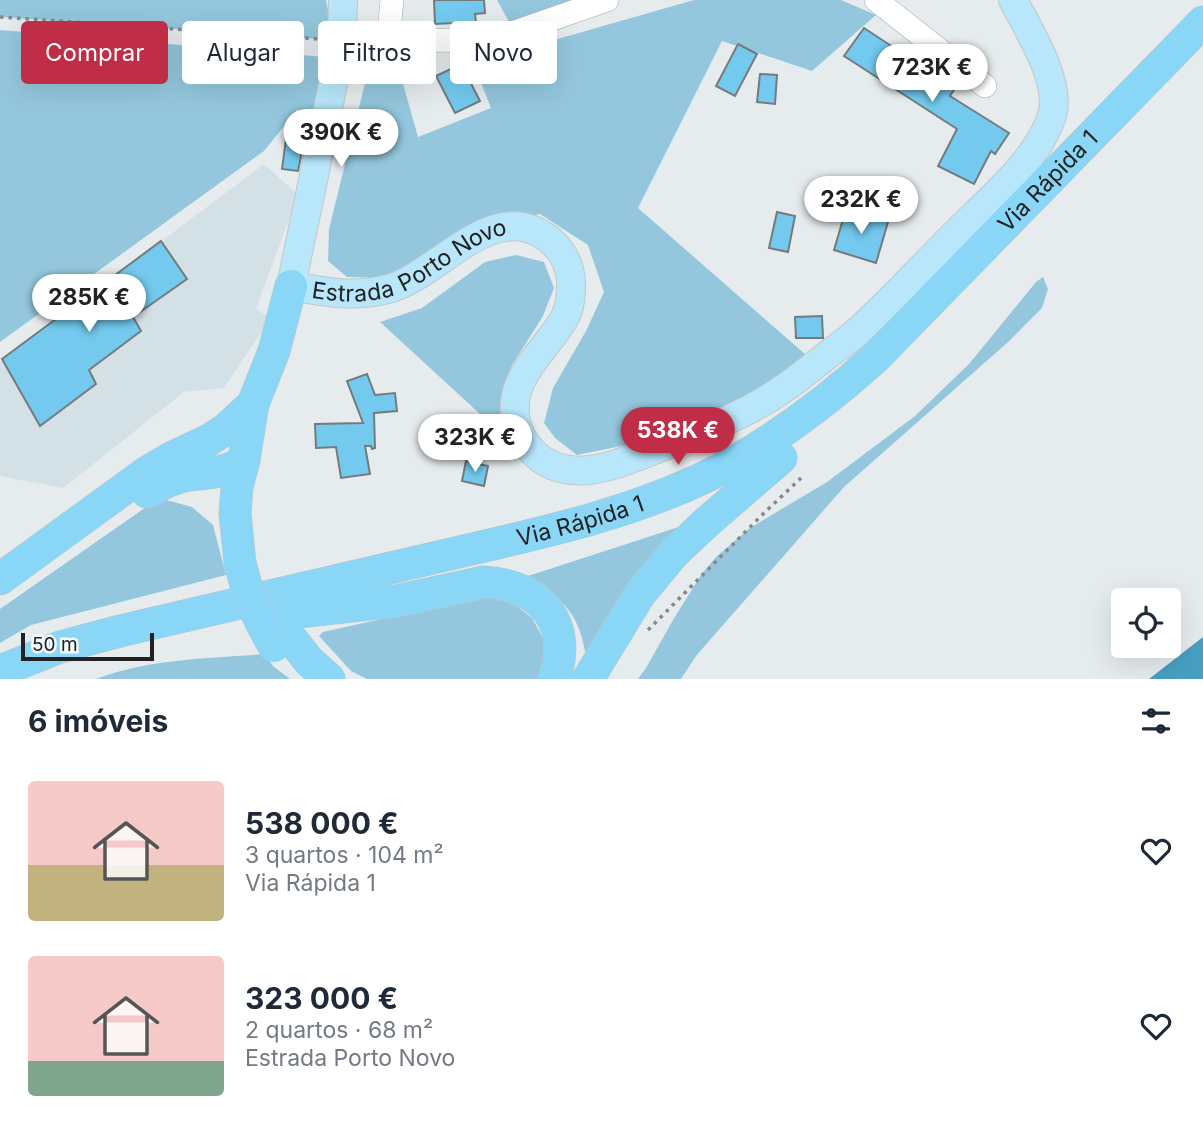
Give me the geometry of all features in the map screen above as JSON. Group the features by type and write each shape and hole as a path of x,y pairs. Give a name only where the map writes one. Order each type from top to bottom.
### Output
{"highway":[{"name":"Via Rápida 1","path":"37,679 130,649 286,633 655,522 791,468 836,419 890,372 967,296 1203,22"},
{"name":"Via Rápida 1","path":"0,671 60,648 120,631 573,525 648,502 705,477 770,440 850,381 1104,138 1203,51"},
{"path":"290,286 274,351 253,404 250,462 252,515 246,586 254,609 286,633 309,661 329,679"},
{"path":"235,513 237,487 264,439 270,408 274,351"},
{"path":"0,599 138,497 168,480 209,440 226,429 253,404"},
{"path":"0,579 147,472 171,458 226,471 250,462"},
{"path":"187,463 194,478 215,489 235,513 249,562"},
{"path":"588,679 640,594 674,554 707,522 791,468"},
{"path":"286,633 396,601 484,582 499,583 532,596 552,617 559,633 560,645 554,679"},
{"path":"286,633 301,679"}],"main road":[{"path":"342,21 343,0"},
{"name":"Estrada Porto Novo","path":"290,286 332,294 367,293 390,288 415,277 496,227 529,229 544,235 566,260 571,274 571,294 564,319 526,371 514,398 517,428 526,444 544,462 575,471 606,467 717,426 781,391 854,335 1005,184 1036,149 1051,117 1054,104 1051,84 1040,50 1013,0"},
{"path":"290,286 333,84"}],"street":[{"path":"390,21 392,0"},
{"path":"436,41 492,40 607,0"},
{"path":"876,0 985,86"}],"path":[{"path":"0,17 318,39"},
{"path":"644,634 764,513 791,468"}],"shaded area":[{"path":"0,0 326,0 330,21 318,21 318,39 304,38 304,21 182,21 182,30 168,29 168,21 58,21 0,17"},
{"path":"497,0 590,0 513,21 508,21"},
{"path":"694,0 841,0 876,15 812,71 722,41 638,208 813,361 774,387 651,440 577,455 555,438 544,423 553,388 586,331 604,292 588,245 540,214 478,225 418,267 380,278 347,277 328,261 329,229 365,84 403,84 418,137 491,108 481,84 557,84 557,39"},
{"path":"0,30 21,32 21,84 168,84 168,44 182,45 182,84 304,84 304,55 318,56 320,84 314,113 297,110 264,151 0,342"},
{"path":"264,164 298,195 256,309 271,318 224,388 184,392 63,488 0,476 0,362"},
{"path":"516,255 544,262 554,288 543,316 511,367 505,437 380,322 422,308 485,262"},
{"path":"1043,277 1048,289 1042,308 1007,343 844,487 696,656 681,679 638,679 701,575 716,557 750,528 827,482 915,416 969,364"},
{"path":"159,498 192,507 213,525 226,575 31,625 0,643 0,609"},
{"path":"694,522 588,669 582,638 570,612 551,593 522,578"},
{"path":"480,597 508,599 532,618 548,647 546,679 367,679 351,671 319,636 323,632"},
{"path":"1203,637 1203,679 1149,679 1176,658 1181,658 1181,654"},
{"path":"265,654 273,666 290,679 96,679 157,663"}],"building":[{"path":"434,0 484,0 485,13 475,14 476,21 436,24"},
{"path":"864,28 955,88 950,96 1009,133 995,154 991,151 974,184 938,166 957,129 844,56"},
{"path":"738,44 757,54 735,96 716,86"},
{"path":"450,69 450,84 471,84 480,101 455,113 436,76"},
{"path":"760,74 777,75 775,104 757,102"},
{"path":"295,124 307,126 298,171 282,169 286,139 293,140"},
{"path":"846,209 888,222 876,263 834,250"},
{"path":"777,212 795,216 788,252 769,248"},
{"path":"161,241 187,279 133,317 141,331 89,370 96,384 40,426 2,359"},
{"path":"822,316 823,338 796,338 795,317"},
{"path":"367,374 375,395 395,393 397,411 374,413 375,448 365,446 370,474 341,478 336,447 316,448 315,424 363,423 347,381"},
{"path":"466,461 488,466 484,486 462,481"}]}
